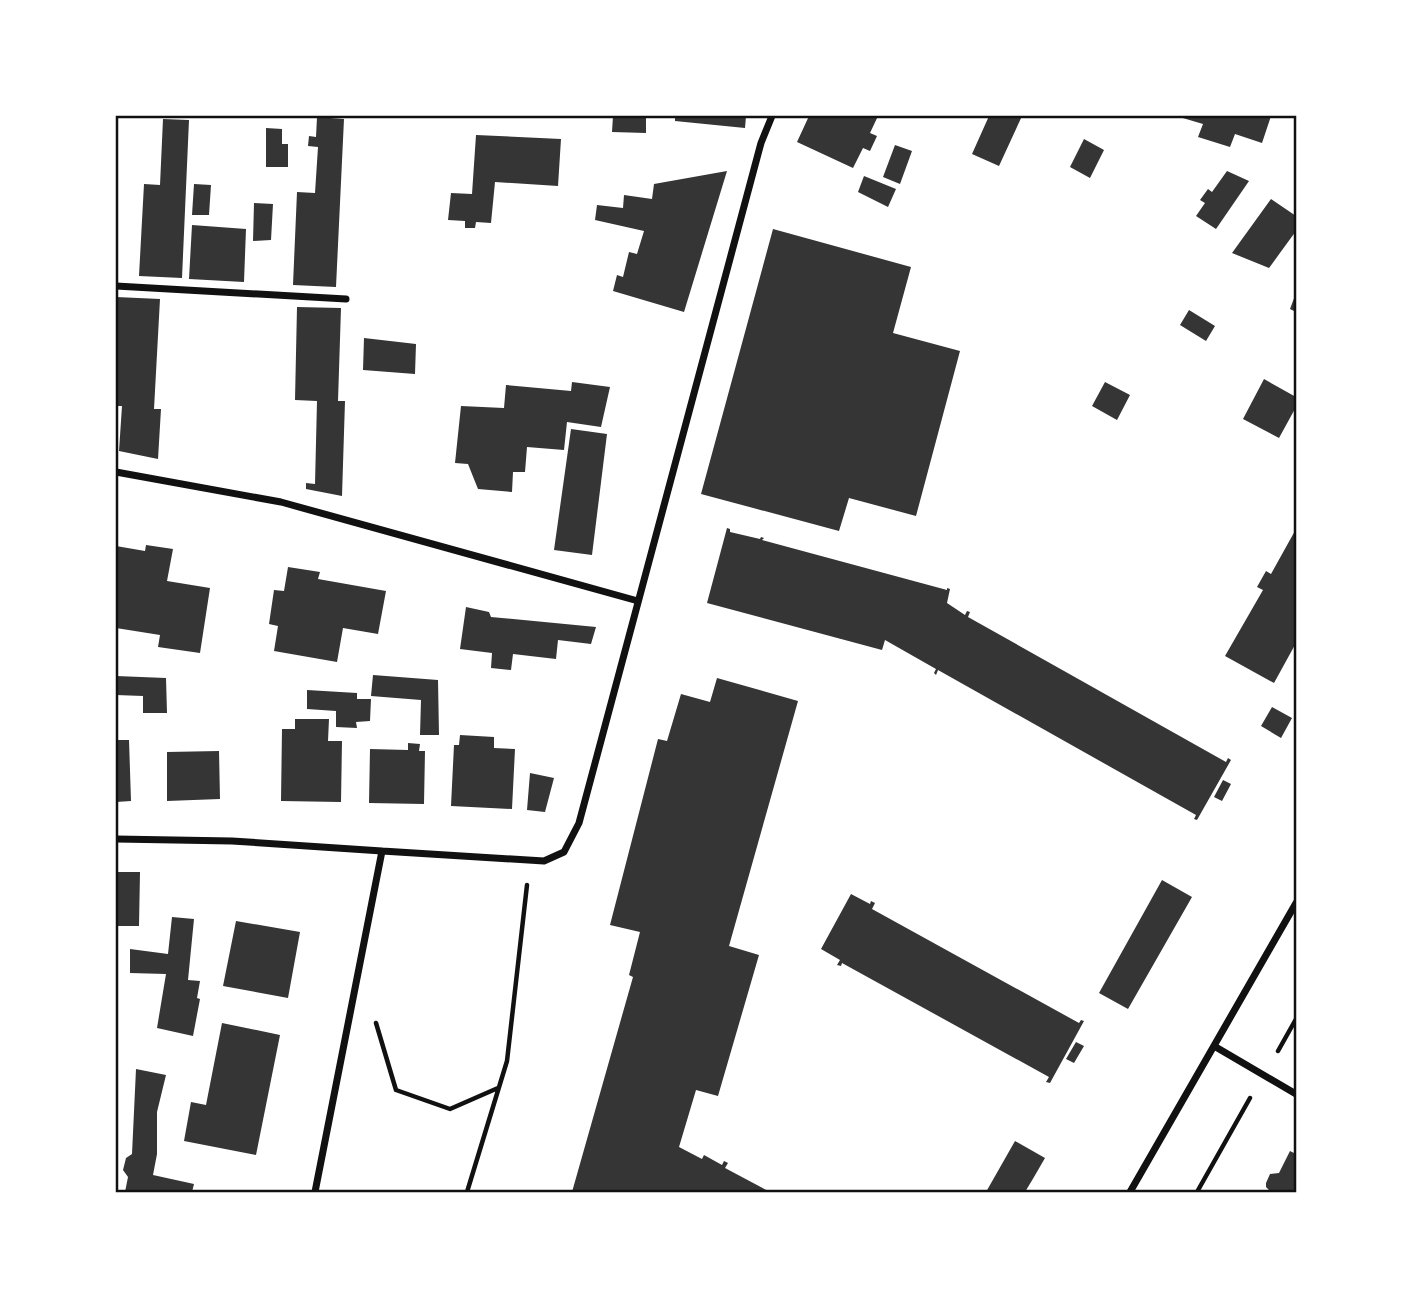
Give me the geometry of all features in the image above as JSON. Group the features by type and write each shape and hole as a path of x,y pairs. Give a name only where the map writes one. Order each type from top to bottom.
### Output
{"street":[{"path":"116,839 232,841 544,861 564,852 579,823 761,142 772,116"},
{"path":"116,286 346,299"},
{"path":"116,472 281,502 638,601"},
{"path":"314,1192 382,851"},
{"path":"1130,1192 1297,903"},
{"path":"1214,1046 1297,1094"}],"path":[{"path":"467,1192 507,1061 530,860"},
{"path":"350,1015 376,1022 396,1090 450,1109 499,1088"},
{"path":"1197,1192 1297,1019"}],"building":[{"path":"613,116 646,116 646,133 612,132"},
{"path":"675,116 746,116 745,128 675,121"},
{"path":"809,116 878,116 870,133 877,136 870,151 863,148 853,168 797,142"},
{"path":"989,116 1022,116 999,166 972,154"},
{"path":"1176,116 1271,116 1262,143 1235,134 1230,147 1198,137 1203,124"},
{"path":"317,117 344,119 336,287 293,285 297,192 315,193 318,147 308,146 309,136 316,137"},
{"path":"163,119 189,120 182,278 139,276 144,184 160,185"},
{"path":"266,128 282,129 282,144 288,144 288,167 266,167"},
{"path":"476,135 561,139 558,186 495,182 491,223 476,222 475,228 465,228 465,221 448,220 451,193 472,194"},
{"path":"1084,139 1104,150 1090,178 1070,167"},
{"path":"895,145 912,151 900,184 883,177"},
{"path":"727,171 684,312 613,291 617,275 623,277 629,252 637,254 644,231 595,220 597,205 623,208 624,195 652,199 654,184"},
{"path":"1227,171 1249,181 1216,229 1196,216 1205,203 1200,200 1208,189 1212,192"},
{"path":"864,176 896,189 888,207 858,192"},
{"path":"194,184 211,185 209,215 192,215"},
{"path":"1271,199 1296,216 1296,231 1269,268 1232,253"},
{"path":"254,203 273,204 271,240 253,241"},
{"path":"192,225 246,229 244,282 189,279"},
{"path":"773,229 911,267 893,333 960,351 916,516 849,498 839,531 701,494"},
{"path":"1296,293 1296,312 1290,309"},
{"path":"116,297 160,299 154,409 161,409 158,459 119,451 122,406 116,406"},
{"path":"297,307 341,308 338,401 345,401 342,496 306,489 306,483 315,484 317,401 295,400"},
{"path":"1189,310 1215,326 1206,341 1180,325"},
{"path":"364,338 416,344 415,374 363,370"},
{"path":"1264,379 1296,397 1296,407 1279,438 1243,419"},
{"path":"572,382 610,387 601,427 567,422 564,450 527,447 525,472 513,472 512,492 478,489 468,464 455,463 461,406 504,408 506,385 571,391"},
{"path":"1105,382 1130,395 1117,420 1092,406"},
{"path":"571,429 607,434 592,555 554,550"},
{"path":"727,528 730,532 760,539 761,537 764,538 762,540 950,589 947,603 965,615 967,611 970,612 968,617 1226,762 1228,758 1231,760 1197,820 1194,819 1196,815 938,670 936,675 936,669 885,640 882,650 707,603"},
{"path":"1296,529 1296,643 1274,683 1225,656 1263,590 1257,587 1266,571 1271,574"},
{"path":"146,545 173,549 167,581 210,588 200,653 158,647 160,635 116,628 116,546 145,551"},
{"path":"288,567 320,572 318,579 386,591 378,634 343,628 337,662 274,651 278,626 269,624 274,590 284,591"},
{"path":"466,607 489,612 491,617 596,627 591,644 558,640 556,659 513,654 511,670 491,668 492,653 460,649"},
{"path":"373,675 438,680 439,735 420,735 421,700 371,696"},
{"path":"116,676 166,678 167,713 143,713 143,696 116,695"},
{"path":"717,678 798,701 729,946 759,955 718,1096 696,1090 679,1147 702,1159 704,1155 722,1165 724,1161 728,1163 725,1168 770,1192 572,1192 633,977 629,975 640,932 610,925 658,739 667,741 681,694 710,702"},
{"path":"307,690 357,693 357,699 371,699 370,721 356,722 357,728 336,727 336,711 307,709"},
{"path":"1272,707 1292,718 1281,738 1261,726"},
{"path":"295,719 329,719 328,741 342,741 341,802 281,801 282,729 295,729"},
{"path":"460,735 494,737 494,748 515,749 512,809 451,806 454,745 459,745"},
{"path":"116,740 129,740 131,801 116,802"},
{"path":"408,743 420,744 419,751 425,751 424,804 369,803 370,749 408,750"},
{"path":"219,751 220,799 167,801 167,752"},
{"path":"530,773 554,778 545,812 527,810"},
{"path":"1223,780 1231,784 1222,801 1214,797"},
{"path":"116,872 140,872 139,926 116,926"},
{"path":"1162,880 1192,897 1128,1009 1099,993"},
{"path":"851,894 870,904 871,901 875,903 872,909 1079,1023 1084,1021 1050,1083 1046,1082 1049,1077 842,963 841,966 837,965 840,960 821,949"},
{"path":"172,917 194,919 188,980 200,981 197,998 200,999 193,1036 157,1028 166,974 130,973 130,949 168,954"},
{"path":"236,921 300,932 288,998 223,986"},
{"path":"222,1023 280,1035 256,1155 184,1141 191,1102 206,1105"},
{"path":"1076,1042 1084,1046 1074,1063 1066,1059"},
{"path":"136,1069 166,1075 157,1112 157,1154 153,1175 194,1184 192,1192 125,1192 128,1177 123,1170 126,1158 132,1154"},
{"path":"1015,1141 1045,1158 1025,1192 986,1192"},
{"path":"1290,1151 1296,1154 1296,1192 1268,1192 1266,1183 1270,1174 1279,1173"}]}
